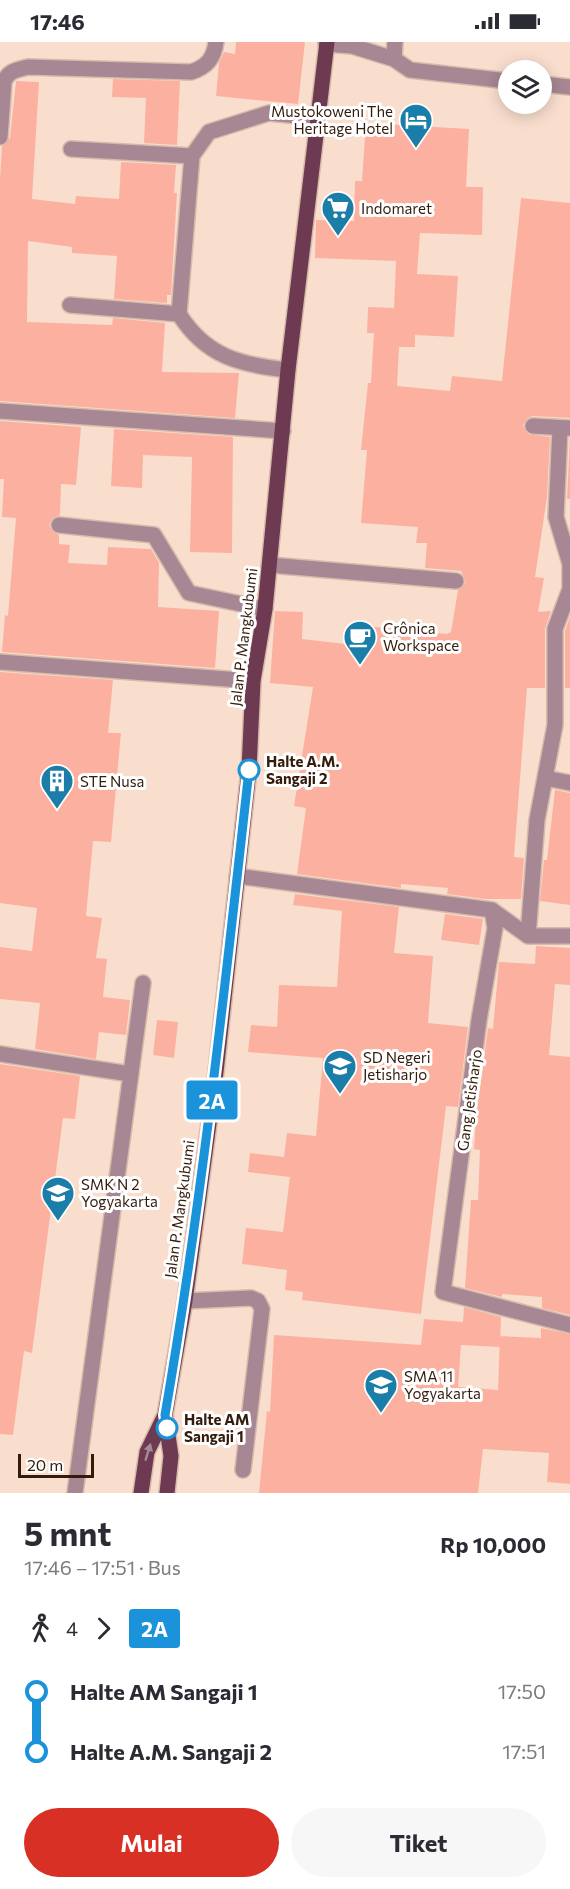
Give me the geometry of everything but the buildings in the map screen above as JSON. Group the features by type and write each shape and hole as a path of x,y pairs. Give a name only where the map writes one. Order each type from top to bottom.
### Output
{"main road":[{"name":"Jalan P. Mangkubumi","path":"141,1493 147,1452 165,1415 185,1301 216,1072 249,770 253,681 265,609 288,370 326,43"},
{"name":"Jalan P. Mangkubumi","path":"165,1415 171,1456 167,1493"}],"street":[{"path":"0,137 4,82 7,75 15,70 28,67 192,72 203,68 215,50 216,42"},
{"path":"394,59 395,42"},
{"path":"326,43 352,46 394,59 410,70 498,80"},
{"path":"552,85 570,87"},
{"path":"288,370 251,366 207,348 191,333 179,314 192,156 209,132 225,124 269,113 318,118"},
{"path":"71,149 192,156"},
{"path":"70,305 179,314"},
{"path":"0,411 283,431"},
{"path":"528,936 537,820 555,725 555,629 570,589 570,564 563,516 565,428 533,426"},
{"path":"59,525 154,535 189,593 265,609"},
{"path":"270,565 456,581"},
{"path":"0,662 253,681"},
{"path":"545,778 570,783"},
{"path":"237,876 492,910 528,936 570,936"},
{"name":"Gang Jetisharjo","path":"492,910 495,928 480,1020 443,1292 570,1325"},
{"path":"75,1493 143,983"},
{"path":"0,1054 130,1074"},
{"path":"185,1301 251,1298 258,1301 262,1309 243,1470"}],"bus line":[{"name":"2A","path":"167,1428 165,1415 185,1301 216,1072 249,770"}],"place":[{"name":"Mustokoweni The Heritage Hotel","path":"416,149"},
{"name":"Indomaret","path":"338,237"},
{"name":"Crônica Workspace","path":"360,666"},
{"name":"Halte A.M. Sangaji 2","path":"249,770"},
{"name":"STE Nusa","path":"57,810"},
{"name":"SD Negeri Jetisharjo","path":"340,1095"},
{"name":"SMK N 2 Yogyakarta","path":"58,1222"},
{"name":"SMA 11 Yogyakarta","path":"381,1414"},
{"name":"Halte AM Sangaji 1","path":"167,1428"}]}
